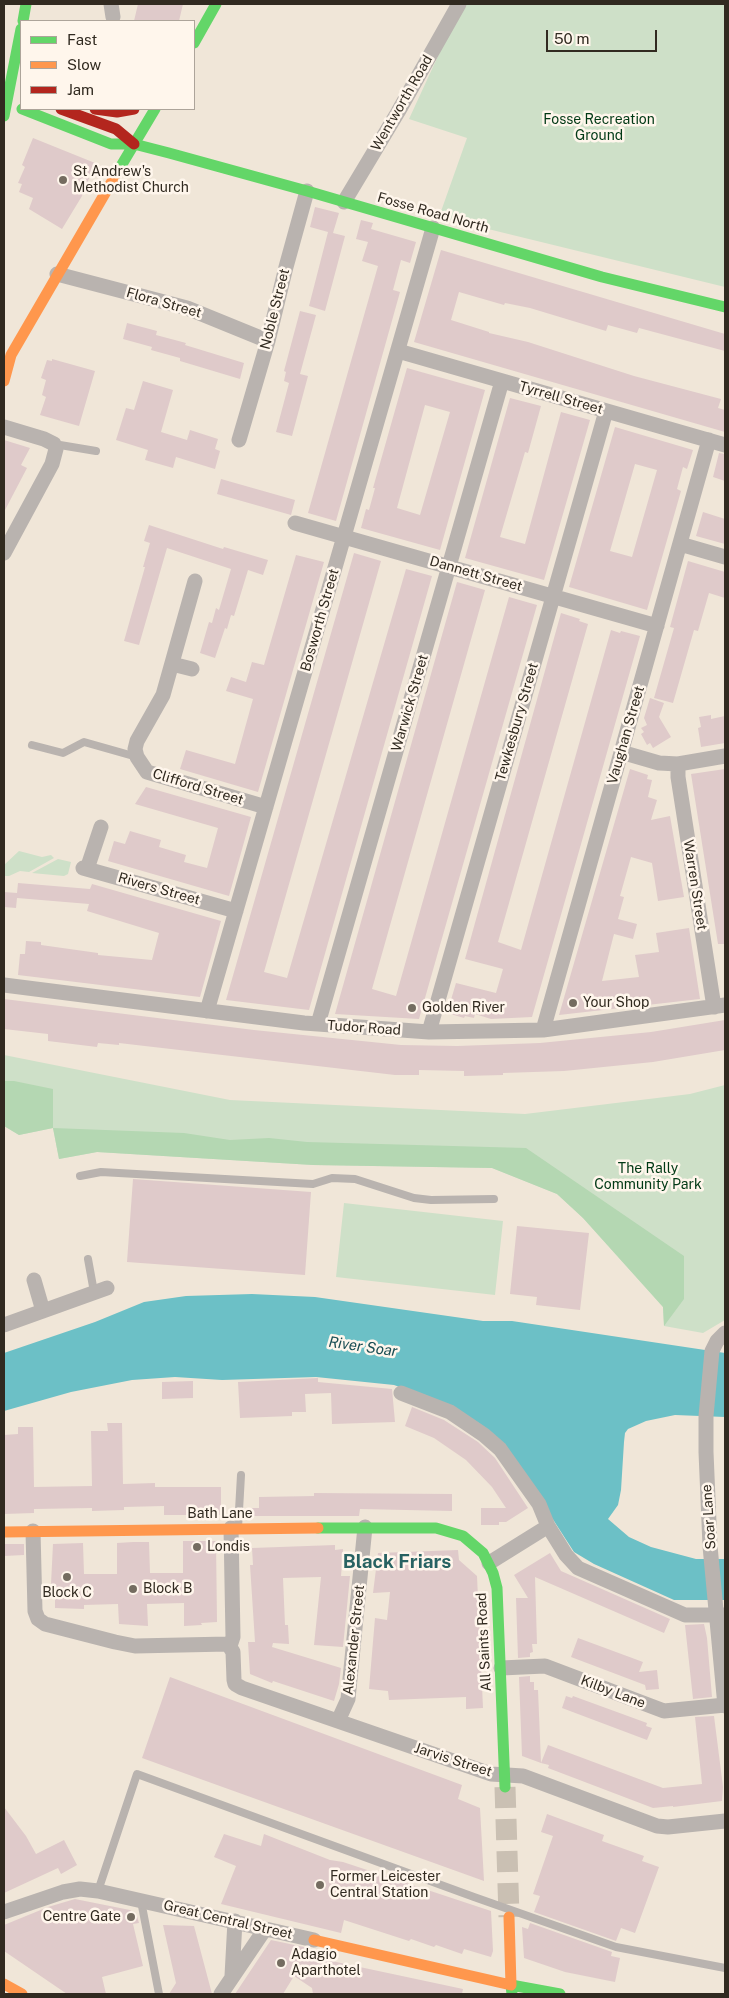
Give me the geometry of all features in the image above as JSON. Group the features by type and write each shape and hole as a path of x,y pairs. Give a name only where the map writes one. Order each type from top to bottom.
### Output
{"street":[{"path":"23,20 26,4"},
{"path":"195,41 216,4"},
{"name":"Wentworth Road","path":"344,202 459,4"},
{"path":"4,116 7,85 20,33"},
{"path":"7,85 20,91"},
{"path":"5,102 20,108"},
{"path":"25,110 111,144 134,144"},
{"path":"64,110 116,128 134,144"},
{"path":"102,110 117,112 128,110"},
{"path":"4,381 7,357 154,110"},
{"name":"Fosse Road North","path":"134,144 307,191 602,277 725,307"},
{"name":"Noble Street","path":"241,433 268,341 307,191"},
{"name":"Bosworth Street","path":"207,1011 433,228"},
{"name":"Flora Street","path":"57,274 109,293 187,308 268,341"},
{"name":"Tyrrell Street","path":"398,351 725,445"},
{"name":"Warwick Street","path":"318,1024 502,381"},
{"name":"Tewkesbury Street","path":"429,1032 606,411"},
{"path":"4,427 54,444 56,455 4,553"},
{"name":"Vaughan Street","path":"542,1030 709,440"},
{"name":"Dannett Street","path":"295,523 657,626"},
{"path":"680,544 725,556"},
{"name":"Clifford Street","path":"195,581 163,695 137,741 135,749 137,757 147,772 266,807"},
{"path":"172,664 192,669"},
{"path":"621,752 659,763 678,764 725,756"},
{"name":"Warren Street","path":"678,764 678,777 720,1006"},
{"name":"Rivers Street","path":"100,827 85,868 236,911"},
{"name":"Tudor Road","path":"4,985 318,1024 429,1032 542,1030 720,1006"},
{"path":"34,1280 43,1311"},
{"path":"4,1325 101,1290"},
{"name":"Soar Lane","path":"725,1333 717,1341 712,1351 706,1416 706,1485 710,1546 719,1612 725,1706"},
{"path":"401,1393 450,1412 484,1434 500,1449 539,1504 548,1526 566,1555 578,1568 685,1616 719,1612"},
{"path":"33,1532 35,1611 38,1619 46,1624 135,1646 227,1644 234,1637 235,1528"},
{"name":"Bath Lane","path":"4,1532 235,1528 436,1528"},
{"name":"Alexander Street","path":"338,1721 348,1699 365,1528"},
{"name":"All Saints Road","path":"436,1528 463,1536 478,1548 489,1563 497,1588 505,1781"},
{"path":"489,1563 542,1530"},
{"name":"Jarvis Street","path":"227,1644 233,1652 235,1684 242,1688 491,1774 505,1781 522,1776 660,1826 725,1821"},
{"name":"Kilby Lane","path":"501,1668 545,1666 664,1711 725,1706"},
{"name":"Great Central Street","path":"4,1912 63,1892 80,1889 98,1891 236,1921 512,1990 551,1993"},
{"path":"509,1916 512,1990"},
{"path":"232,1977 236,1921"},
{"path":"221,1994 266,1929"},
{"path":"4,1984 22,1994"}],"lane":[{"path":"54,444 96,450"},
{"name":"Clifford Street","path":"32,745 63,752 84,742 137,757"},
{"path":"80,1176 101,1172 313,1184 332,1178 355,1179 414,1198 431,1200 494,1199"},
{"path":"88,1259 101,1290"},
{"path":"235,1528 241,1475"},
{"path":"98,1891 137,1774 616,1947 725,1968"},
{"path":"141,1901 159,1994"}],"green space":[{"name":"Fosse Recreation Ground","path":"462,4 725,4 725,287 439,217 467,138 409,119"},
{"path":"19,851 42,857 51,855 54,858 29,872 20,871 4,876 4,865"},
{"path":"58,859 71,862 68,874 64,876 32,873"},
{"name":"The Rally Community Park","path":"4,1055 230,1100 525,1114 690,1094 725,1085 725,1320 703,1333 664,1326 663,1307 583,1218 557,1194 492,1168 313,1165 97,1152 59,1159 53,1128 19,1135 4,1126"},
{"path":"4,1081 14,1081 53,1089 53,1128 19,1135 4,1126"},
{"path":"53,1128 184,1133 230,1140 269,1138 307,1142 526,1148 684,1256 684,1299 664,1326 663,1307 583,1218 557,1194 492,1168 313,1165 97,1152 59,1159"},
{"path":"344,1203 503,1221 495,1295 336,1277"}],"water":[{"name":"River Soar","path":"252,1294 315,1297 483,1321 512,1321 725,1353 725,1417 675,1415 646,1421 628,1429 625,1433 621,1490 618,1505 608,1519 629,1537 651,1547 696,1559 725,1559 725,1600 674,1600 594,1564 574,1552 505,1445 453,1406 394,1385 316,1377 222,1380 175,1377 132,1380 71,1392 4,1411 4,1353 95,1322 144,1302 186,1296"}],"building":[{"path":"138,4 183,4 179,20 134,20"},
{"name":"St Andrew's Methodist Church","path":"33,138 95,163 82,196 62,229 29,209 33,198 19,192 22,184 18,183 25,167 22,165"},
{"path":"315,207 339,213 333,233 345,236 325,311 309,306 328,232 310,227"},
{"path":"361,220 373,223 371,229 416,242 410,263 401,260 393,290 400,292 336,521 308,513 378,266 362,261 368,242 356,239"},
{"path":"441,250 725,334 725,351 639,328 637,333 608,325 606,331 530,308 505,303 504,305 459,292 451,320 634,376 721,399 718,408 725,410 725,432 414,342"},
{"path":"300,311 316,315 300,374 308,376 292,436 276,432 289,383 284,381 286,372 284,371"},
{"path":"127,323 157,331 156,335 244,363 240,379 180,361 180,358 151,350 152,347 123,339"},
{"path":"52,359 95,371 79,426 40,415 46,397 42,395 46,380 41,378 47,360 52,361"},
{"path":"407,368 485,390 440,550 361,528 366,509 369,510 375,488 373,488","holes":["425,405 450,412 420,515 397,508"]},
{"path":"143,381 173,390 161,432 187,440 190,430 218,439 215,449 220,451 215,469 176,457 173,468 145,460 148,450 116,440 126,408 134,410"},
{"path":"510,398 541,406 528,453 525,452 500,537 525,544 561,412 590,420 544,580 465,558"},
{"path":"615,427 693,450 687,469 683,467 677,489 681,491 647,610 569,587","holes":["635,464 657,470 632,557 610,551"]},
{"path":"4,440 30,448 21,465 27,468 4,512"},
{"path":"719,453 725,454 725,481 713,477"},
{"path":"221,479 295,500 291,515 217,494"},
{"path":"703,512 725,519 725,544 696,536"},
{"path":"149,525 223,549 224,547 268,560 263,575 248,570 234,616 231,615 227,629 225,628 215,658 200,653 209,622 212,623 216,608 219,610 231,569 167,548 139,645 124,641 145,567 143,567 150,543 144,541"},
{"path":"354,553 381,561 264,972 287,978 406,569 432,576 309,1010 226,1000"},
{"path":"296,555 324,562 258,792 180,769 186,750 235,764 253,699 226,691 231,677 246,682 252,662 264,665"},
{"path":"688,561 725,572 725,598 709,593 698,631 694,630 673,703 654,698 674,628 670,627"},
{"path":"457,582 485,590 372,989 396,996 509,597 537,605 419,1019 335,1014"},
{"path":"561,613 580,619 579,621 588,624 498,942 521,950 611,630 640,636 532,1017 491,1019 475,1014 474,1018 465,1016 464,1018 447,1013 456,983 496,993 503,969 465,959"},
{"path":"650,698 664,703 659,717 671,737 653,748 650,743 647,745 641,734 644,732 641,728 647,725 644,718"},
{"path":"711,715 711,719 725,716 725,743 701,747 698,728 701,727 699,717"},
{"path":"630,769 648,775 647,779 652,780 648,797 657,800 651,820 670,816 684,897 658,901 652,863 631,857 620,896 624,897 618,919 637,924 633,939 614,934 602,981 639,977 635,955 659,952 656,933 689,928 700,999 559,1015"},
{"path":"725,769 725,944 718,944 691,774"},
{"path":"146,787 251,817 229,896 108,861 114,841 125,844 130,831 161,840 159,847 186,855 184,862 207,868 218,828 135,804"},
{"path":"18,883 90,889 92,884 221,921 200,997 18,975 20,954 25,954 26,941 98,953 98,955 152,960 159,933 87,911 89,904 17,898 16,908 4,907 4,892 17,893"},
{"path":"4,999 254,1030 401,1045 457,1046 540,1043 651,1032 725,1020 725,1050 653,1062 564,1071 464,1076 464,1071 419,1070 419,1075 395,1075 119,1043 119,1045 98,1043 97,1047 48,1041 48,1034 4,1029"},
{"path":"133,1179 311,1192 305,1275 127,1262"},
{"path":"517,1226 589,1233 580,1310 536,1305 537,1297 510,1294"},
{"path":"318,1378 318,1382 392,1389 395,1422 332,1424 331,1393 305,1394 306,1412 292,1412 292,1416 240,1418 238,1382"},
{"path":"193,1381 193,1398 162,1399 162,1382"},
{"path":"412,1407 444,1420 478,1442 495,1458 528,1508 506,1522 499,1522 499,1525 481,1525 481,1508 506,1508 492,1487 466,1460 434,1438 405,1426"},
{"path":"107,1423 122,1423 123,1484 155,1483 155,1487 221,1487 221,1515 164,1515 164,1506 124,1507 124,1510 92,1511 92,1508 34,1509 34,1513 4,1514 4,1435 18,1434 18,1427 33,1427 34,1487 92,1486 91,1431 108,1431"},
{"path":"314,1493 452,1494 452,1511 360,1509 359,1516 249,1516 249,1508 259,1508 259,1497 314,1496"},
{"path":"183,1541 216,1541 217,1622 184,1626 184,1603 147,1604 148,1626 119,1624 118,1604 84,1605 84,1609 55,1608 55,1584 51,1584 53,1544 83,1543 84,1574 117,1574 117,1543 149,1542 150,1573 183,1573"},
{"path":"4,1544 24,1544 24,1555 4,1556"},
{"path":"335,1545 335,1550 343,1549 341,1576 350,1576 343,1647 314,1645 321,1577 283,1578 285,1625 288,1625 289,1644 273,1643 272,1647 341,1668 334,1701 273,1681 272,1683 250,1674 248,1642 255,1642 250,1565 253,1565 252,1548"},
{"path":"458,1550 459,1560 477,1576 483,1708 466,1709 466,1697 389,1700 388,1691 369,1689 375,1618 387,1620 390,1592 373,1593 378,1553"},
{"path":"550,1553 561,1571 670,1619 664,1633 535,1577 537,1644 532,1644 533,1652 530,1653 530,1657 518,1658 516,1598 528,1598 514,1575"},
{"path":"704,1624 712,1697 693,1699 685,1625"},
{"path":"578,1638 643,1662 639,1672 657,1670 659,1689 646,1690 645,1685 571,1657"},
{"path":"530,1676 530,1682 534,1682 534,1690 538,1690 541,1763 522,1756 519,1677"},
{"path":"170,1677 462,1785 458,1799 480,1808 484,1881 142,1758"},
{"path":"566,1696 572,1698 573,1696 647,1723 646,1726 652,1728 647,1740 562,1708"},
{"path":"714,1716 723,1787 722,1801 653,1808 548,1768 549,1765 541,1763 548,1745 663,1788 702,1784 695,1717"},
{"path":"4,1807 26,1836 36,1854 64,1840 77,1865 61,1874 58,1868 4,1893"},
{"path":"547,1814 604,1835 602,1841 644,1856 642,1861 659,1867 635,1933 621,1928 616,1941 534,1912 540,1896 533,1894 553,1836 541,1832"},
{"name":"Former Leicester Central Station","path":"224,1834 261,1846 264,1834 330,1860 343,1862 491,1911 493,1951 491,1957 464,1949 462,1954 436,1945 434,1947 411,1939 409,1941 344,1920 341,1933 221,1904 236,1866 214,1857"},
{"path":"75,1899 130,1910 137,1916 139,1923 133,1924 143,1966 102,1977 106,1994 67,1994 4,1951 4,1925 48,1907"},
{"path":"530,1923 612,1952 611,1956 620,1958 615,1982 565,1972 524,1958 522,1927 528,1929"},
{"path":"163,1925 194,1926 212,1994 169,1994 176,1983"},
{"path":"271,1940 304,1947 309,1951 308,1956 463,1989 462,1994 313,1994 312,1988 294,1976 283,1994 235,1994"}],"tunnel":[{"path":"505,1787 509,1917"}],"traffic: fast":[{"path":"23,20 26,4"},
{"path":"195,41 216,4"},
{"path":"4,116 20,34"},
{"path":"25,110 111,144 134,144 169,153 602,277 725,307"},
{"path":"118,171 154,110"},
{"path":"318,1528 436,1528 463,1536 483,1553 493,1573 497,1588 505,1787"},
{"path":"512,1994 511,1985 560,1994"}],"traffic: slow":[{"path":"4,381 11,355 118,171"},
{"path":"4,1532 318,1528"},
{"path":"314,1940 511,1985 509,1917"},
{"path":"4,1984 22,1994"}],"traffic: jam":[{"path":"64,110 116,129 134,144"},
{"path":"102,110 117,112 128,110"}],"place":[{"name":"St Andrew's Methodist Church","path":"63,180"},
{"name":"Your Shop","path":"573,1003"},
{"name":"Golden River","path":"412,1008"},
{"name":"Londis","path":"197,1547"},
{"name":"Block C","path":"67,1577"},
{"name":"Block B","path":"133,1589"},
{"name":"Former Leicester Central Station","path":"320,1885"},
{"name":"Centre Gate","path":"131,1917"},
{"name":"Adagio Aparthotel","path":"281,1963"}],"district":[{"name":"Black Friars","path":"397,1562"}]}
